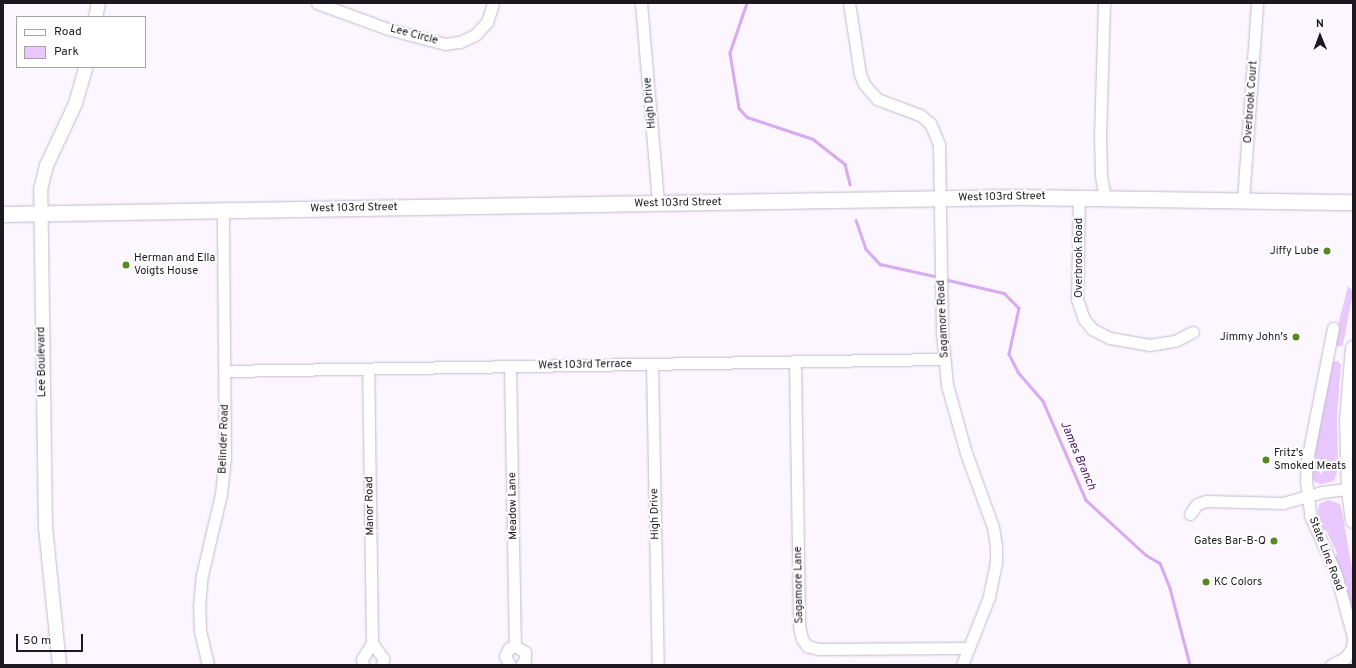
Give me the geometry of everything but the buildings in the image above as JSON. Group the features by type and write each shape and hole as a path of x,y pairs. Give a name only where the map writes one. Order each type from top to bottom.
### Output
{"main road":[{"name":"West 103rd Street","path":"3,214 939,198 1079,197 1353,202"},
{"path":"1353,348 1347,419 1353,520"}],"street":[{"path":"95,16 98,3"},
{"name":"Lee Circle","path":"317,3 388,29 444,44 460,42 475,35 487,22 493,3"},
{"name":"High Drive","path":"641,3 658,203"},
{"name":"Sagamore Road","path":"849,3 860,74 864,84 877,99 920,114 930,123 937,136 944,359 953,410 993,527 996,547 994,582 962,665"},
{"path":"1104,3 1100,135 1101,176 1105,198"},
{"name":"Overbrook Court","path":"1243,200 1257,3"},
{"name":"Lee Boulevard","path":"59,665 45,528 40,189 46,165 72,114 85,68"},
{"name":"Overbrook Road","path":"1079,197 1077,299 1084,319 1092,328 1110,338 1149,345 1176,341 1193,332"},
{"name":"Belinder Road","path":"208,665 200,630 199,607 202,575 221,494 226,457 223,210"},
{"name":"State Line Road","path":"1333,328 1306,461 1308,496 1310,515 1336,574 1353,642"},
{"name":"West 103rd Terrace","path":"225,371 944,359"},
{"name":"Sagamore Lane","path":"795,361 799,626 802,639 807,646 818,649 968,648"},
{"name":"High Drive","path":"652,364 658,665"},
{"name":"Meadow Lane","path":"510,366 515,646 509,648 505,656 510,665"},
{"name":"Manor Road","path":"363,665 362,660 372,642 368,369"},
{"path":"1190,514 1197,504 1206,501 1283,503 1308,496 1351,488"},
{"path":"372,642 383,658 382,665"},
{"path":"1331,665 1345,658 1353,642"},
{"path":"515,646 525,652 525,660 520,665"}],"green space":[{"path":"1348,286 1353,292 1343,345 1338,347 1335,344 1336,333"},
{"path":"1331,361 1338,361 1341,365 1337,415 1338,469 1334,481 1321,484 1315,482 1311,475"},
{"path":"1328,500 1340,504 1342,512 1353,574 1353,615 1342,573 1335,558 1337,553 1326,530 1322,527 1318,512 1319,504"}],"waterway":[{"name":"James Branch","path":"747,3 730,53 739,108 747,117 813,139 845,164 850,184"},
{"name":"James Branch","path":"856,220 866,249 880,264 934,276"},
{"name":"James Branch","path":"948,280 1004,293 1019,308 1009,354 1018,372 1043,401 1086,500 1146,555 1160,563 1170,588 1190,665"}],"place":[{"name":"Jiffy Lube","path":"1327,251"},
{"name":"Herman and Ella Voigts House","path":"126,265"},
{"name":"Jimmy John's","path":"1296,337"},
{"name":"Fritz's Smoked Meats","path":"1266,460"},
{"name":"Gates Bar-B-Q","path":"1274,541"},
{"name":"KC Colors","path":"1206,582"}]}
